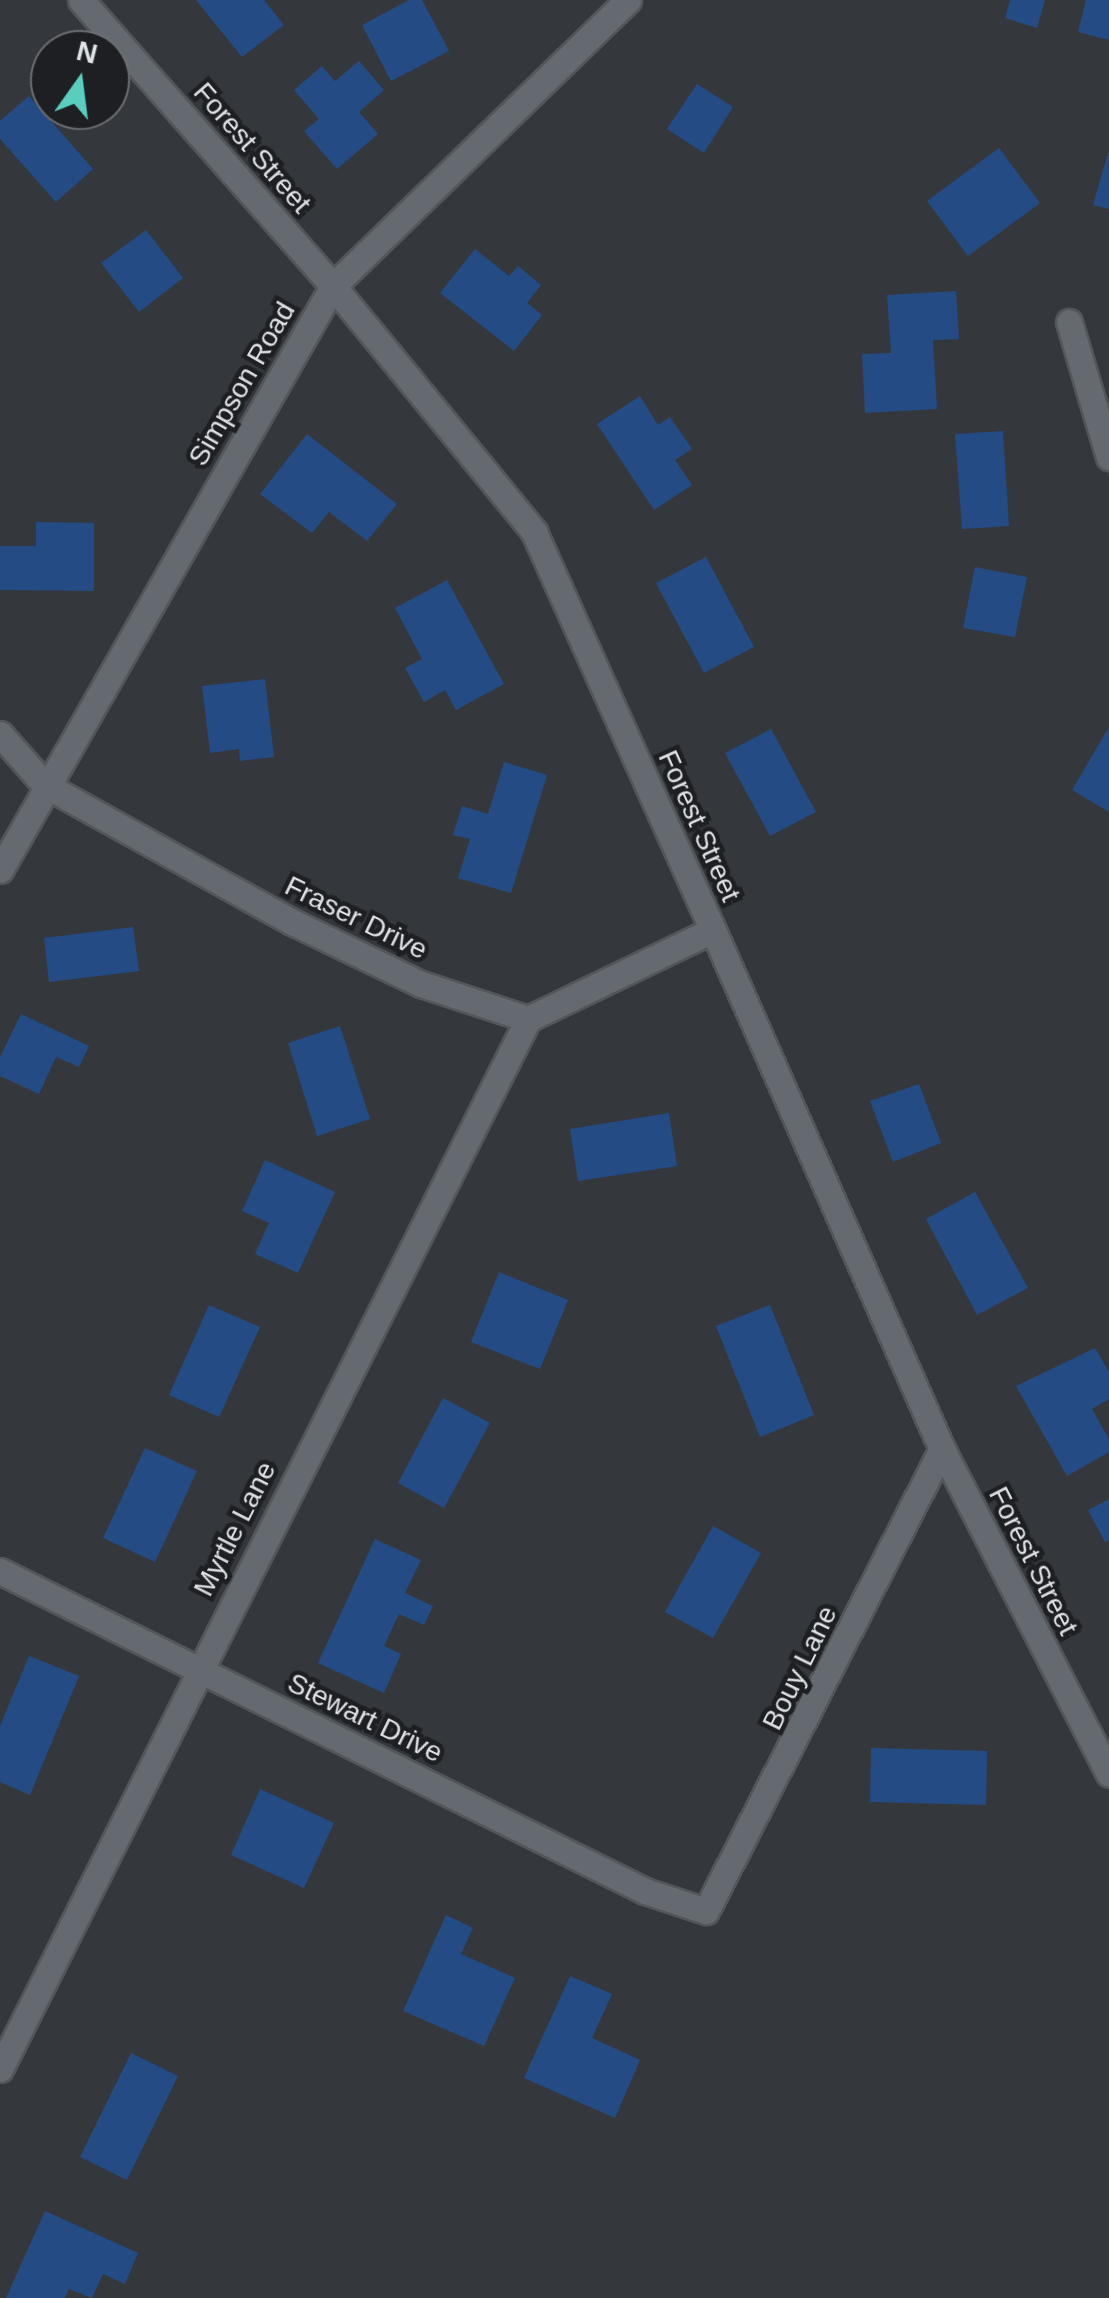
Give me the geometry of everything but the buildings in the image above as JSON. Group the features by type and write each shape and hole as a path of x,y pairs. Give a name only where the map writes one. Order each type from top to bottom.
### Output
{"street":[{"name":"Forest Street","path":"82,0 333,286 534,532 942,1449 1109,1774"},
{"name":"Simpson Road","path":"0,870 45,785 333,286 628,0"},
{"path":"1069,322 1109,456"},
{"name":"Fraser Drive","path":"0,734 45,785 292,922 421,984 528,1019"},
{"path":"528,1019 713,930"},
{"name":"Myrtle Lane","path":"0,2068 528,1019"},
{"name":"Bouy Lane","path":"706,1911 942,1449"},
{"name":"Stewart Drive","path":"0,1571 645,1891 706,1911"}]}
